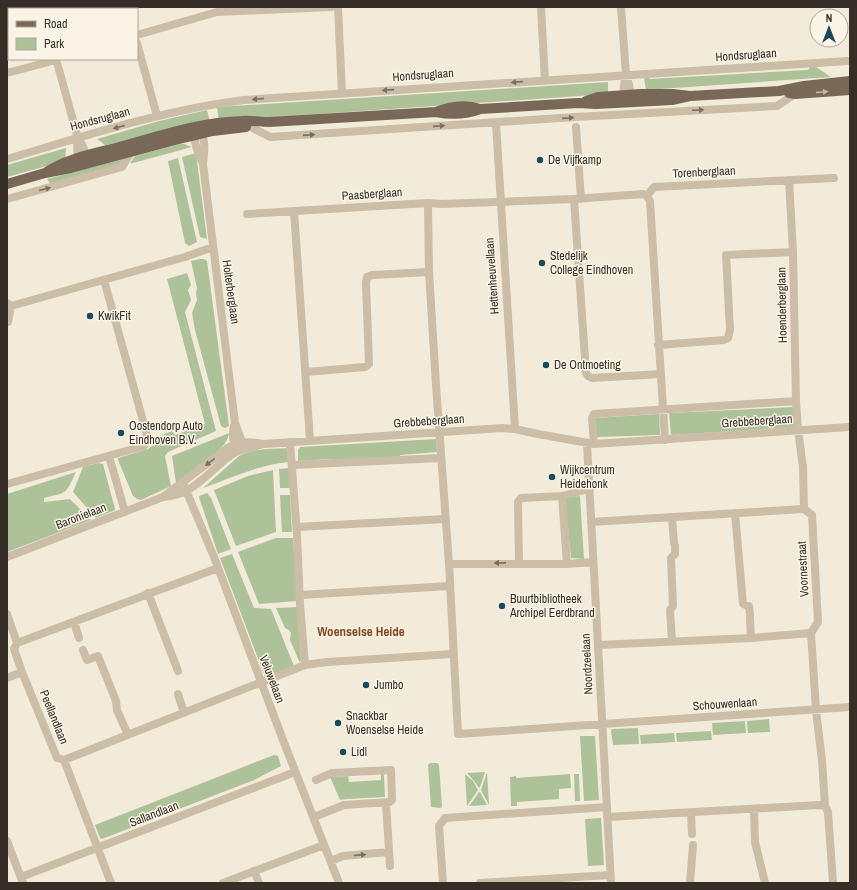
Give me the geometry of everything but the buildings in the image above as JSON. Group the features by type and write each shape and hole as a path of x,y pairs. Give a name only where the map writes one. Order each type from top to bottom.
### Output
{"main road":[{"path":"83,160 132,151 197,132 220,123 243,121 269,122 436,112 449,107 470,106 480,109 578,103 596,104 627,98 672,100 690,96 779,91 804,86 850,81"},
{"path":"779,91 795,94 850,90"},
{"path":"7,184 44,173 57,172 83,160 197,132 249,126 269,122"}],"street":[{"path":"138,35 217,9 331,7"},
{"path":"338,7 342,93"},
{"path":"541,7 545,81"},
{"path":"621,7 626,75 624,85 627,98"},
{"path":"138,47 157,116"},
{"path":"7,73 56,60 78,138 84,145 83,160"},
{"name":"Hondsruglaan","path":"7,159 157,116 209,104 342,93 848,61"},
{"path":"249,126 270,137 777,106 795,94"},
{"name":"Hettenheuvellaan","path":"496,123 515,429"},
{"path":"576,127 577,199 586,373 592,378 661,374"},
{"name":"Holterberglaan","path":"197,132 196,147 203,164 239,446"},
{"path":"7,199 122,166 132,151"},
{"name":"Torenberglaan","path":"648,196 654,187 834,178"},
{"name":"Hoenderberglaan","path":"789,180 793,252 798,430"},
{"path":"500,202 577,199 643,194 648,196 650,201 658,345 666,440"},
{"name":"Paasberglaan","path":"247,214 428,203 500,202"},
{"path":"64,760 305,665 335,661 453,654 430,272 428,203"},
{"path":"294,211 310,440"},
{"path":"7,322 9,304 104,280 185,257 213,247"},
{"path":"658,345 724,340 728,338 730,330 726,255 793,252"},
{"path":"306,372 365,367 369,364 367,277 372,275 430,272"},
{"path":"7,484 144,446 148,439 104,280"},
{"name":"Grebbeberglaan","path":"590,444 592,418 594,414 796,401"},
{"name":"Grebbeberglaan","path":"239,446 251,441 264,444 502,428 515,429 590,444 850,427"},
{"name":"Voornestraat","path":"798,430 803,467 804,510 812,516 818,622 811,633 816,710 822,761 825,806 828,812 833,883"},
{"path":"290,442 297,527 305,665"},
{"name":"Noordzeelaan","path":"590,444 589,489 611,879"},
{"name":"Baronielaan","path":"7,556 125,512 185,487 229,447 239,446"},
{"path":"109,456 125,512"},
{"path":"292,465 441,458"},
{"name":"Veluwelaan","path":"185,487 218,568 295,772 339,883"},
{"path":"519,563 518,502 521,498 562,496 589,489"},
{"path":"562,496 567,564"},
{"path":"591,522 804,510"},
{"path":"735,514 743,604 749,606 751,638"},
{"path":"672,517 675,544 675,554 671,558 673,606 670,610 672,642"},
{"path":"297,527 445,519"},
{"path":"448,564 567,564 593,562"},
{"path":"17,643 218,568"},
{"path":"300,595 449,586"},
{"path":"148,593 178,671"},
{"name":"Peellandlaan","path":"7,614 17,643 14,649 22,672 57,758 64,760 111,883"},
{"path":"74,622 79,638"},
{"path":"598,645 751,638 811,633"},
{"path":"83,650 87,660 98,656 116,700 117,710 128,735"},
{"name":"Schouwenlaan","path":"453,654 458,734 850,707"},
{"path":"7,678 22,672"},
{"path":"178,694 184,713"},
{"path":"314,817 344,805 386,803 392,800 390,770 332,773 316,780"},
{"name":"Sallandlaan","path":"22,880 97,848 295,772"},
{"path":"386,803 390,866"},
{"path":"607,817 819,804 825,806"},
{"path":"443,883 439,826 445,818 607,807"},
{"path":"754,809 755,842 765,883"},
{"path":"691,813 692,834"},
{"path":"7,841 22,880"},
{"path":"224,883 324,844"},
{"path":"690,883 693,845"},
{"path":"331,861 344,856 389,852"},
{"path":"254,871 259,883"},
{"path":"480,883 611,879"}],"green space":[{"path":"810,67 816,67 831,77 646,90 644,78 648,77 650,79 808,70"},
{"path":"608,82 608,94 219,121 217,107"},
{"path":"207,110 210,122 107,149 105,145 97,139 159,121"},
{"path":"179,144 192,147 130,163 135,156"},
{"path":"66,148 65,161 7,177 7,165"},
{"path":"196,153 207,239 200,237 182,157"},
{"path":"178,158 197,242 189,246 185,243 168,161"},
{"path":"124,159 117,166 59,182 50,183 47,179"},
{"path":"200,259 207,261 229,426 225,428 221,426 195,330 192,313 197,300 197,288 191,261"},
{"path":"187,273 191,285 188,290 191,300 185,312 216,431 168,452 165,456 171,486 141,500 133,496 118,458 148,449 152,446 154,438 172,431 175,435 205,424 167,279"},
{"path":"793,407 794,427 671,435 669,413"},
{"path":"659,414 660,435 597,437 595,418"},
{"path":"229,433 227,440 215,454 199,468 176,483 172,456"},
{"path":"436,439 437,452 400,455 399,458 332,462 331,459 298,461 298,450 300,447"},
{"path":"288,448 288,462 255,469 203,488 239,456 245,453 257,450"},
{"path":"98,463 103,464 115,510 96,518 73,492 83,467"},
{"path":"289,468 290,488 280,488 279,469"},
{"path":"273,470 276,532 236,546 214,490 248,476"},
{"path":"76,472 70,485 65,491 58,495 44,498 44,502 70,499 91,520 7,552 7,494"},
{"path":"207,493 211,498 231,549 218,554 199,497"},
{"path":"280,495 290,495 292,532 282,532"},
{"path":"580,496 584,559 571,558 565,497"},
{"path":"276,538 293,538 297,601 259,604 238,552"},
{"path":"232,554 254,608 271,609 294,666 265,677 220,558"},
{"path":"297,607 301,659 300,663 290,640 291,633 285,628 276,608"},
{"path":"769,719 770,732 748,733 747,721"},
{"path":"745,721 746,733 713,735 712,723"},
{"path":"638,728 639,744 613,745 612,729"},
{"path":"711,731 712,740 677,742 676,733"},
{"path":"674,733 675,742 641,744 640,735"},
{"path":"580,736 595,736 599,800 584,801"},
{"path":"274,755 278,756 281,766 254,780 102,839 100,838 95,825"},
{"path":"430,763 437,763 439,765 441,808 431,807 428,765"},
{"path":"485,772 479,788 467,773"},
{"path":"487,772 489,805 481,790"},
{"path":"381,774 384,774 385,797 340,800 330,777 348,776 349,782 381,780"},
{"path":"465,774 473,781 478,790 467,806"},
{"path":"570,774 571,788 559,789 559,799 517,802 517,806 511,806 510,777 516,776 516,778"},
{"path":"574,774 579,774 580,801 575,801"},
{"path":"479,792 487,805 469,806"},
{"path":"601,818 604,865 588,866 585,819"}],"place":[{"name":"De Vijfkamp","path":"540,160"},
{"name":"Stedelijk College Eindhoven","path":"542,263"},
{"name":"KwikFit","path":"90,316"},
{"name":"De Ontmoeting","path":"546,365"},
{"name":"Oostendorp Auto Eindhoven B.V.","path":"121,433"},
{"name":"Wijkcentrum Heidehonk","path":"552,477"},
{"name":"Buurtbibliotheek Archipel Eerdbrand","path":"502,606"},
{"name":"Jumbo","path":"366,685"},
{"name":"Snackbar Woenselse Heide","path":"338,723"},
{"name":"Lidl","path":"343,752"}],"district":[{"name":"Woenselse Heide","path":"361,631"}]}
